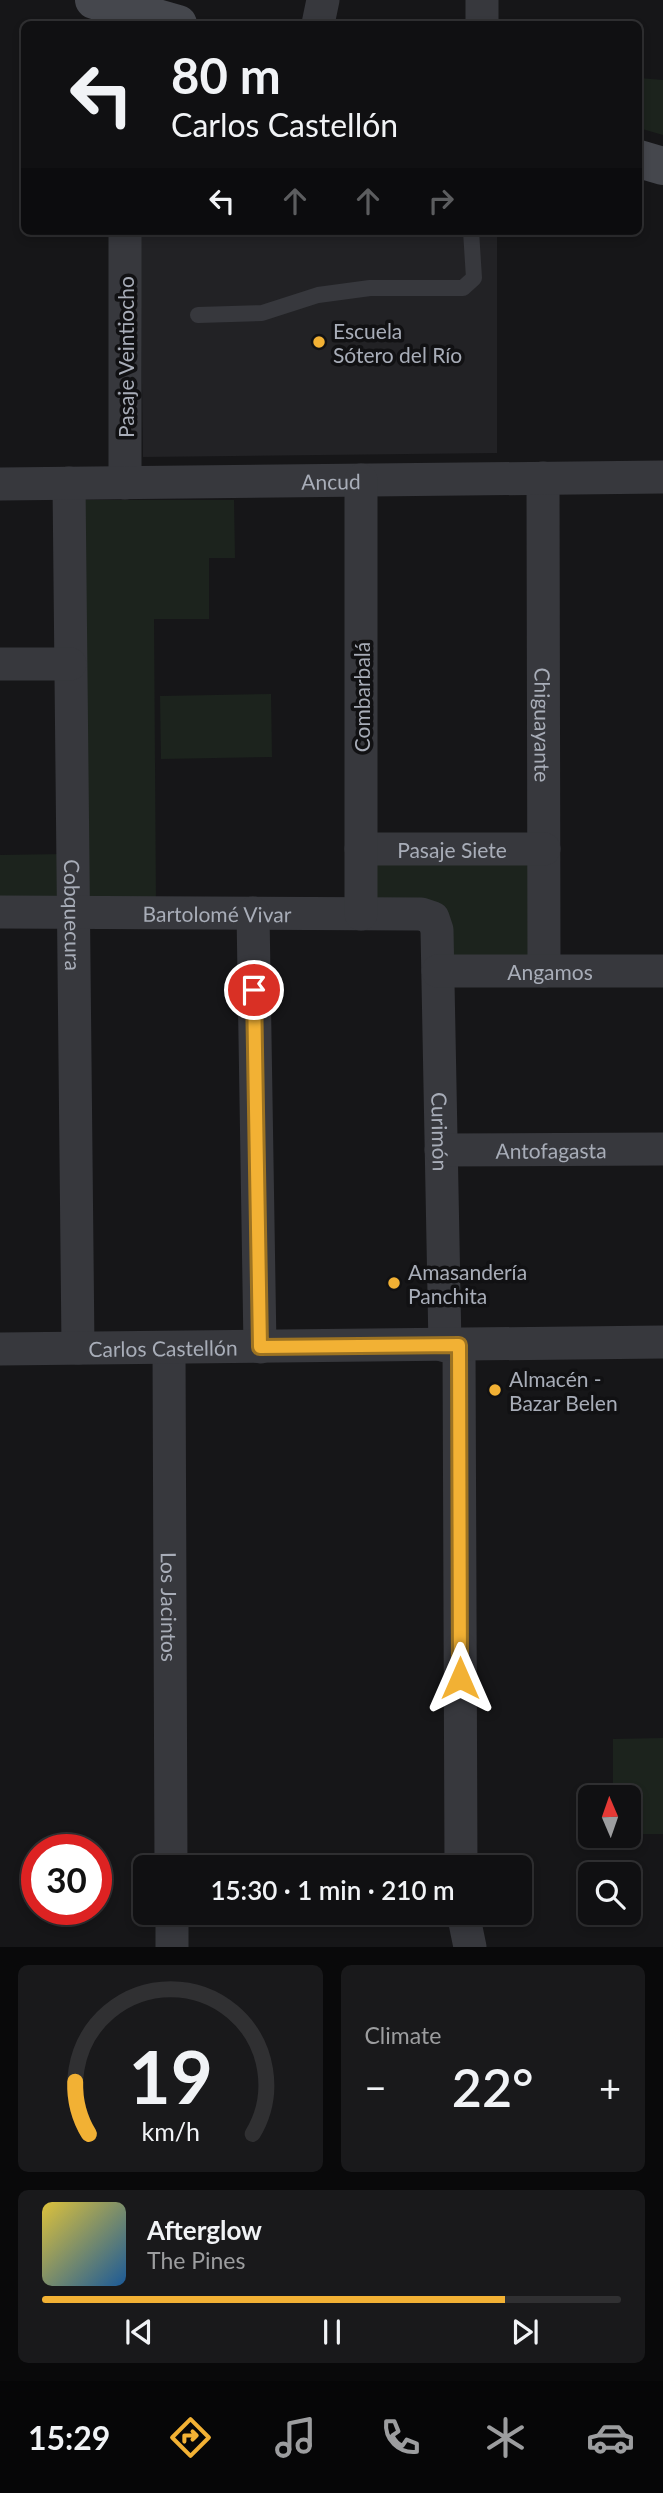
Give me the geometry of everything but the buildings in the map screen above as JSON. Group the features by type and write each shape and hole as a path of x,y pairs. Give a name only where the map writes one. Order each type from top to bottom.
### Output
{"main road":[{"path":"94,0 161,21"},
{"path":"642,160 663,166"}],"street":[{"path":"319,21 323,0"},
{"path":"482,0 482,21"},
{"name":"Pasaje Veintiocho","path":"125,235 125,483"},
{"name":"Ancud","path":"0,484 663,477"},
{"name":"Chiguayante","path":"542,478 544,971"},
{"name":"Combarbalá","path":"361,480 361,914"},
{"name":"Cobquecura","path":"69,483 78,1348"},
{"path":"0,664 70,664"},
{"name":"Pasaje Siete","path":"361,849 544,849"},
{"name":"Bartolomé Vivar","path":"0,912 421,914 433,918"},
{"path":"253,913 260,1347"},
{"name":"Curimón","path":"433,918 438,930 441,1150 452,1345 461,1855"},
{"name":"Angamos","path":"438,971 663,971"},
{"name":"Antofagasta","path":"441,1150 663,1149"},
{"name":"Carlos Castellón","path":"0,1349 663,1342"},
{"name":"Los Jacintos","path":"169,1348 171,1855"},
{"path":"172,1925 172,1947"},
{"path":"465,1925 470,1947"}],"lane":[{"path":"198,315 262,313 318,295 370,288 463,288 474,278 471,235"}],"shaded area":[{"path":"642,78 663,80 663,135 642,129"},
{"name":"Escuela Sótero del Río","path":"140,235 497,235 497,453 143,457"},
{"path":"72,500 234,500 235,558 209,558 209,619 154,619 156,906 74,907"},
{"path":"271,694 272,757 161,759 160,696"},
{"path":"65,854 65,898 0,899 0,855"},
{"path":"539,856 540,962 446,962 446,912 369,904 369,857"},
{"path":"663,1738 663,1834 641,1834 641,1785 613,1785 613,1739"}],"place":[{"name":"Escuela Sótero del Río","path":"319,342"},
{"name":"Amasandería Panchita","path":"394,1283"},
{"name":"Almacén - Bazar Belen","path":"495,1390"}],"route":[{"path":"254,990 260,1347 459,1345 460,1678"}]}
